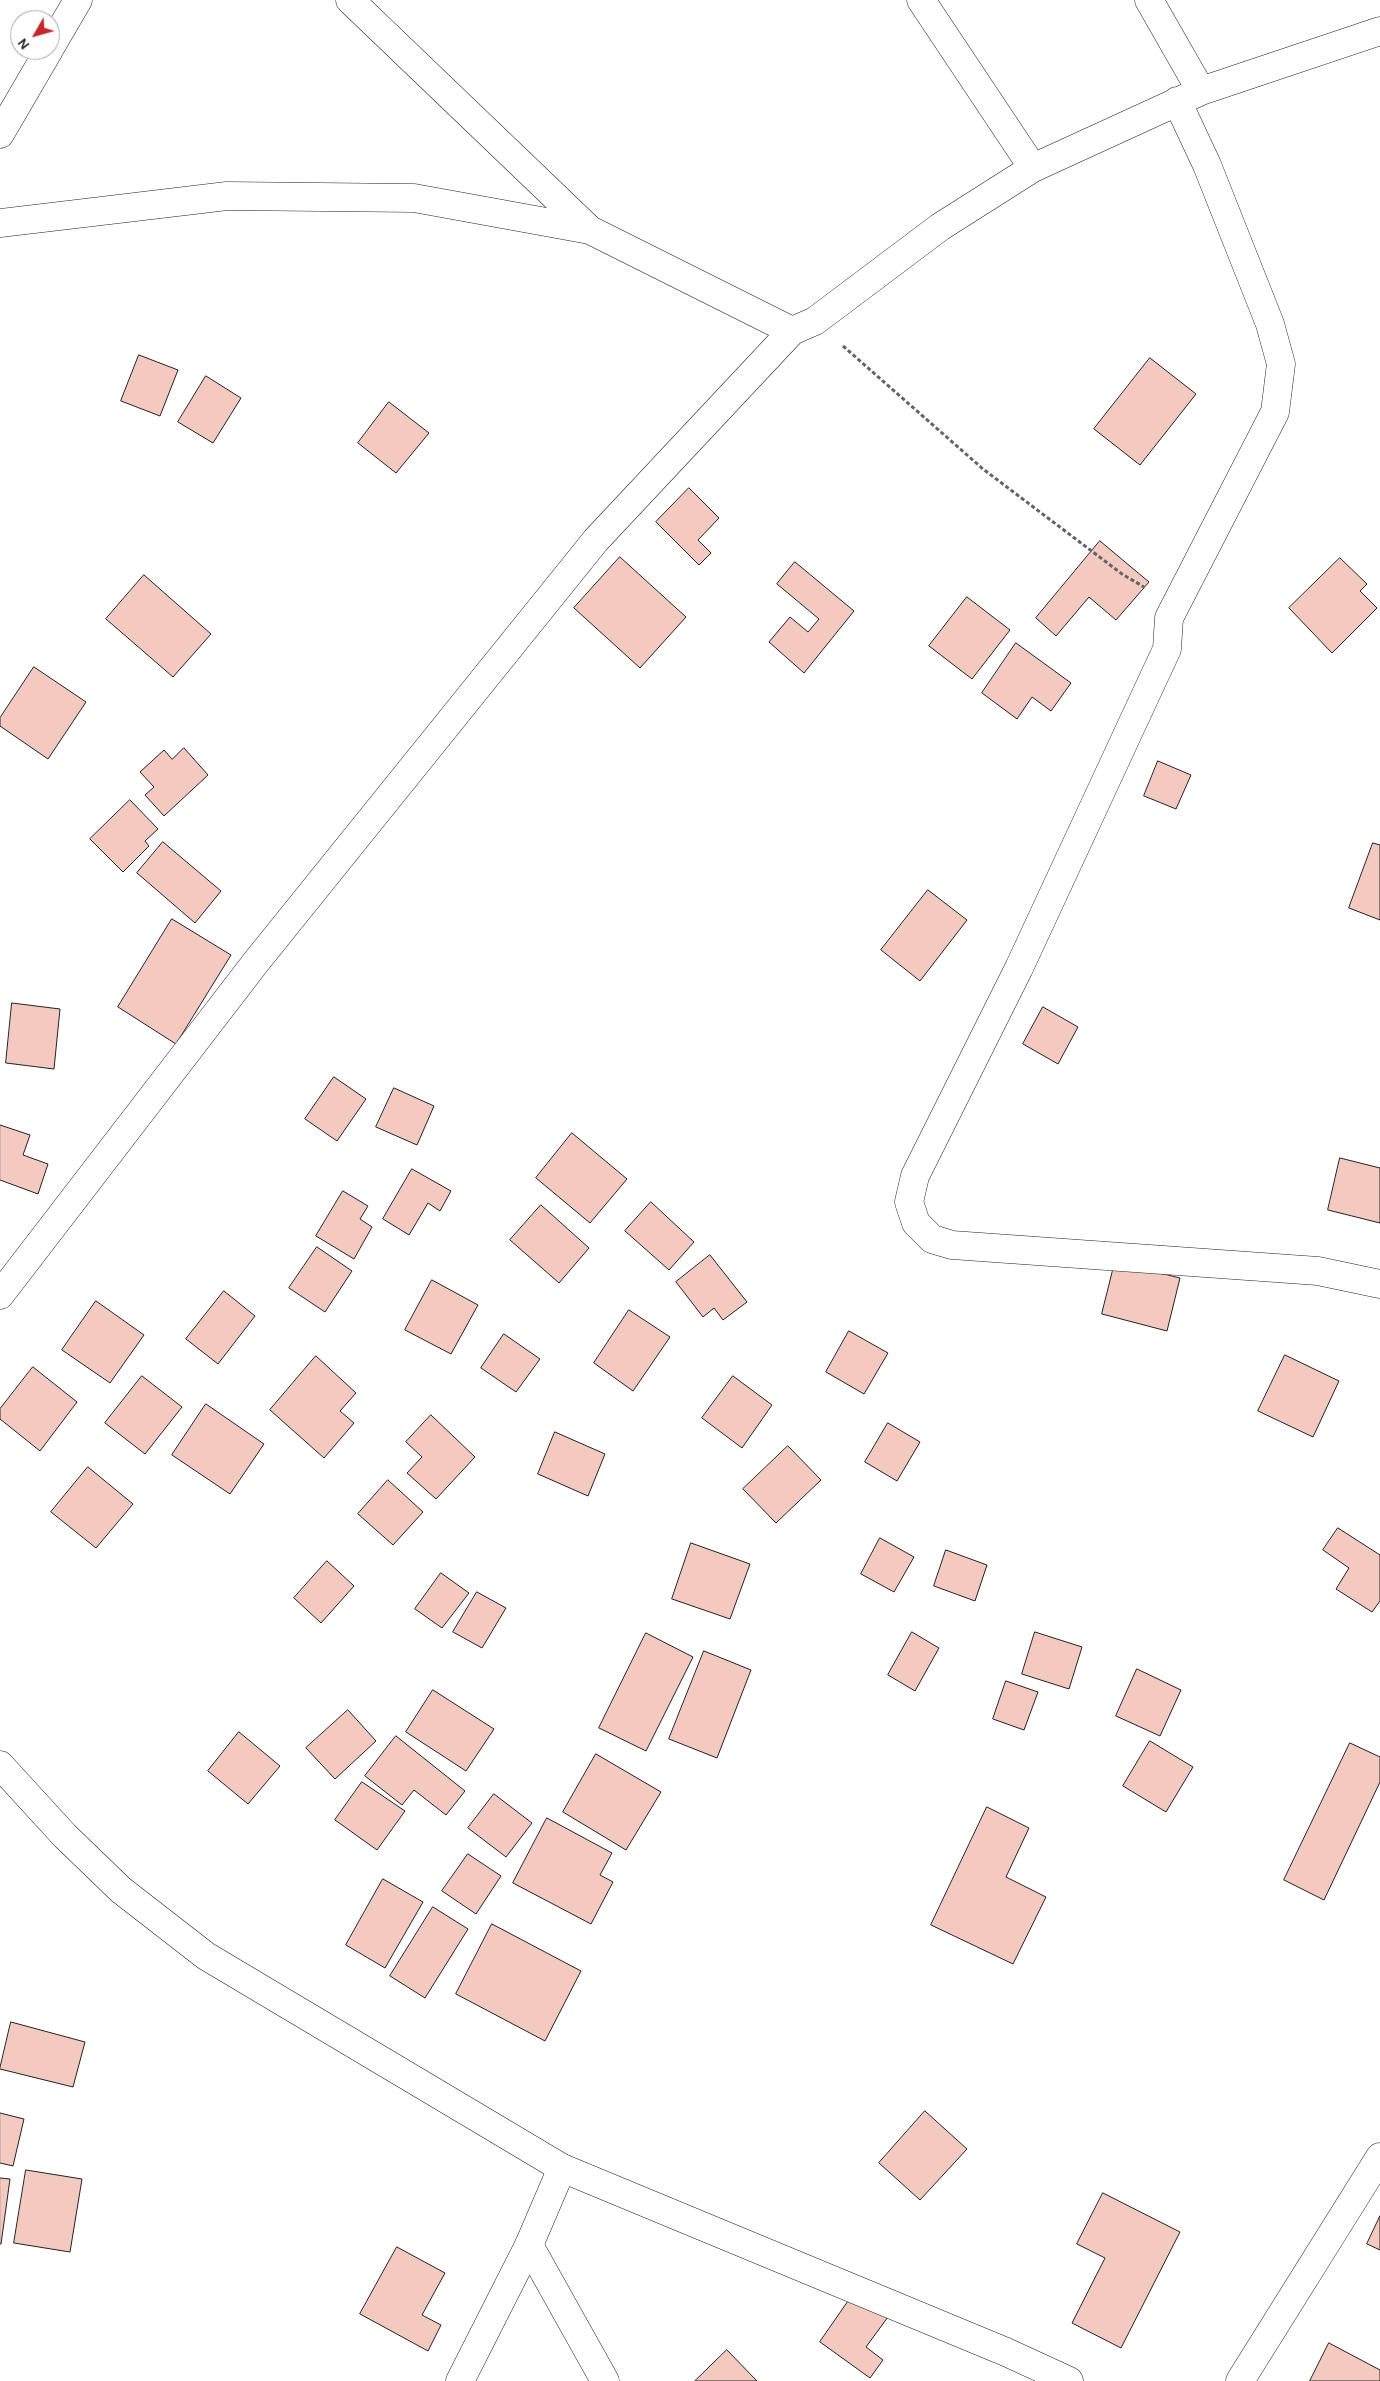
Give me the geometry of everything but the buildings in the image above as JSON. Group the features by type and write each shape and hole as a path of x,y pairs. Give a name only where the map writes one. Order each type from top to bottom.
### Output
{"street":[{"path":"60,32 78,0"},
{"path":"350,0 590,230"},
{"path":"921,0 1033,168"},
{"path":"1149,0 1189,96 1207,165 1270,324 1281,364 1275,412 1169,618 1167,649 1019,968 914,1176 908,1202 916,1223 932,1239 952,1245 1318,1271 1380,1284"},
{"path":"0,1295 256,962 596,540 803,326 940,227 1033,168 1189,96 1380,31"},
{"path":"0,134 44,60"},
{"path":"0,223 227,196 414,198 590,230 803,326"},
{"path":"0,1765 65,1836 121,1890 206,1956 562,2168 1006,2352 1069,2381"},
{"path":"1240,2381 1380,2157"},
{"path":"460,2381 529,2245 562,2168"},
{"path":"529,2245 605,2381"}],"path":[{"path":"803,326 983,469 1122,574 1150,591 1162,604 1169,618"}]}
